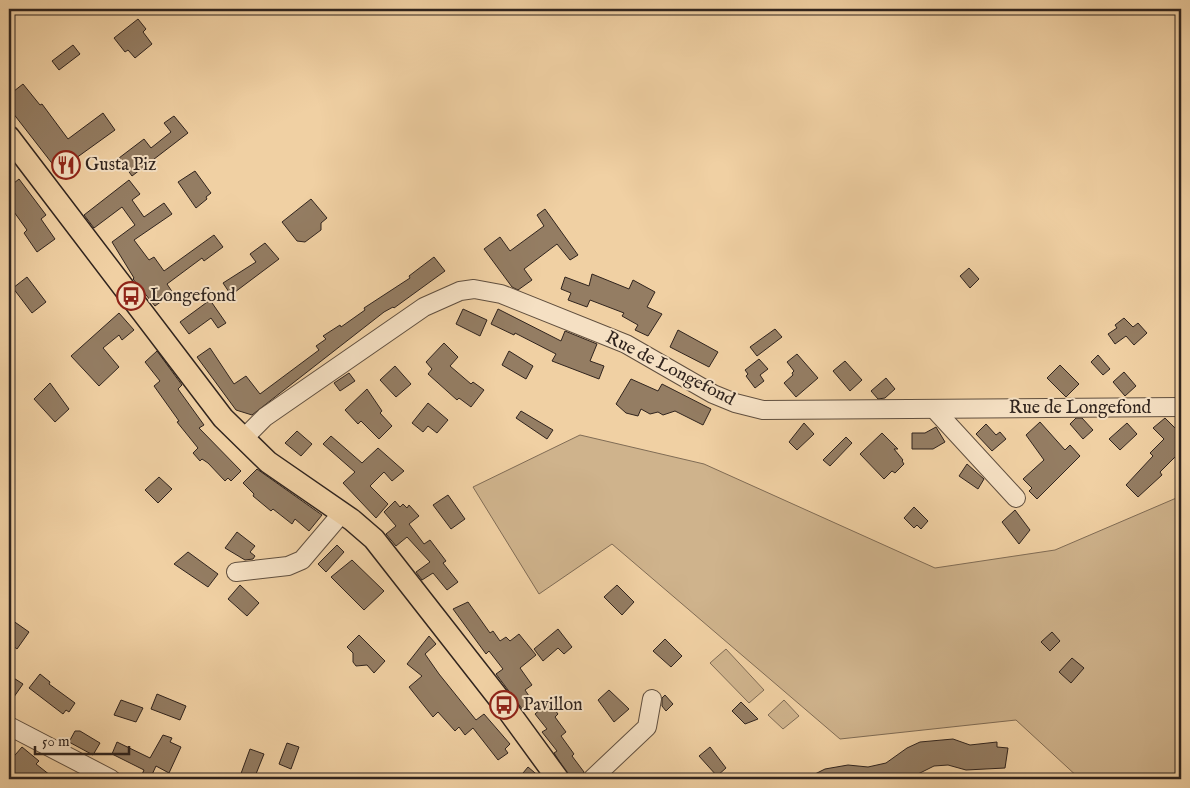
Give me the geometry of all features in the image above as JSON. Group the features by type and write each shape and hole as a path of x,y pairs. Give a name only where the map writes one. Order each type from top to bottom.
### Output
{"main road":[{"path":"9,136 223,418 242,439 268,462 342,513 374,539 558,779"}],"street":[{"name":"Rue de Longefond","path":"242,439 265,417 424,307 450,294 474,289 501,294 626,344 713,394 735,403 764,410 1181,407"},
{"path":"935,410 1016,498"},
{"path":"236,572 288,566 302,560 342,513"},
{"path":"592,779 647,727 652,699"},
{"path":"9,726 106,778"}],"shaded area":[{"path":"580,435 704,464 935,568 1055,550 1181,496 1181,779 1080,779 1016,720 840,739 612,544 539,594 473,487"},
{"path":"726,649 764,690 749,703 710,663"},
{"path":"784,700 799,716 783,729 768,715"}],"building":[{"path":"138,19 146,29 143,32 152,44 135,58 128,50 125,52 114,38"},
{"path":"73,45 80,54 59,70 52,61"},
{"path":"23,84 40,105 42,104 68,139 103,113 115,130 58,171 9,108 9,95"},
{"path":"174,116 188,133 132,176 119,158 144,139 151,148 171,132 164,123"},
{"path":"195,171 211,193 196,208 178,182"},
{"path":"19,179 46,215 41,219 55,239 37,252 24,233 27,230 9,205 9,187"},
{"path":"129,180 140,194 132,200 144,217 164,203 172,214 134,240 149,260 154,257 164,271 214,235 223,247 204,261 202,258 167,284 173,293 155,306 133,279 112,242 135,225 122,207 94,228 84,215"},
{"path":"311,199 327,218 321,223 321,230 305,242 297,241 282,222"},
{"path":"545,209 578,255 570,260 557,244 524,269 532,280 518,290 512,287 484,249 500,237 510,251 544,226 537,215"},
{"path":"265,243 279,259 231,295 223,283 256,262 250,254"},
{"path":"434,257 445,271 394,308 384,312 252,415 236,410 197,357 210,348 234,384 246,376 260,394 319,350 316,346 326,339 323,336 340,325 341,327 365,310 364,308 410,278 409,276"},
{"path":"969,268 979,279 970,288 960,276"},
{"path":"592,274 629,289 633,280 655,292 647,307 662,314 648,336 635,330 638,325 622,316 624,313 590,300 587,307 568,300 571,293 561,289 565,277 589,286"},
{"path":"27,277 46,302 32,313 13,288"},
{"path":"210,300 226,323 218,328 211,318 189,334 180,322"},
{"path":"463,309 487,320 480,336 456,324"},
{"path":"498,309 561,341 565,331 597,344 590,361 604,366 599,379 552,361 556,354 515,333 514,335 491,324"},
{"path":"119,313 134,330 122,340 119,335 103,348 119,367 99,386 71,356"},
{"path":"1124,318 1133,327 1138,323 1147,333 1134,345 1126,336 1115,344 1108,334 1117,328 1115,325"},
{"path":"775,329 782,337 757,356 750,347"},
{"path":"678,330 718,352 709,367 670,347"},
{"path":"444,343 458,357 450,366 471,384 473,382 484,390 471,407 459,398 457,400 428,374 432,369 426,362"},
{"path":"157,351 182,385 178,389 204,425 199,428 241,471 231,481 228,478 225,481 208,463 202,459 200,461 193,453 198,448 177,422 179,421 154,386 160,381 145,362"},
{"path":"509,351 533,366 526,379 502,365"},
{"path":"797,354 818,378 796,397 784,383 793,375 794,371 787,362"},
{"path":"1098,355 1110,369 1103,375 1091,362"},
{"path":"759,359 768,369 760,375 764,381 755,388 746,376 748,374 745,370"},
{"path":"845,361 862,380 850,391 833,371"},
{"path":"1060,365 1079,384 1066,397 1047,378"},
{"path":"395,366 411,384 396,397 380,380"},
{"path":"1124,372 1136,386 1125,396 1113,382"},
{"path":"349,373 355,381 340,391 334,383"},
{"path":"886,378 895,389 885,398 878,399 871,391"},
{"path":"631,379 658,391 662,384 711,409 703,425 675,411 663,415 658,412 650,414 641,409 638,416 626,413 616,404"},
{"path":"50,383 69,409 55,422 34,399"},
{"path":"367,389 382,411 380,413 392,426 379,439 361,421 358,424 345,410"},
{"path":"428,403 448,420 437,433 428,426 423,432 412,423"},
{"path":"521,411 553,430 547,439 516,418"},
{"path":"1076,418 1082,418 1093,430 1083,439 1070,424"},
{"path":"1165,418 1181,434 1181,451 1160,472 1162,475 1138,497 1126,485 1153,456 1150,453 1164,439 1153,428"},
{"path":"1040,422 1065,450 1070,445 1080,456 1037,499 1029,491 1032,488 1023,479 1044,460 1026,435"},
{"path":"804,423 814,434 797,450 789,442"},
{"path":"1127,423 1137,434 1120,450 1109,439"},
{"path":"986,424 996,435 1000,432 1006,439 992,451 976,434"},
{"path":"936,427 945,442 933,449 912,449 912,433 925,433"},
{"path":"297,431 312,444 301,456 285,443"},
{"path":"882,433 898,449 894,449 904,464 895,473 892,471 884,479 860,454"},
{"path":"331,436 362,463 378,448 404,471 392,481 384,472 370,486 388,504 376,518 343,483 355,472 323,444"},
{"path":"846,437 852,443 830,466 823,460"},
{"path":"967,464 984,479 978,489 959,476"},
{"path":"257,469 322,515 309,531 295,519 292,524 273,509 271,511 253,496 254,494 243,483"},
{"path":"159,477 172,489 158,503 145,490"},
{"path":"448,495 465,519 451,529 433,505"},
{"path":"395,501 400,507 403,504 407,508 409,505 419,516 409,524 424,544 430,540 446,561 443,563 458,582 447,590 433,573 422,580 416,572 430,562 407,537 396,546 386,534 396,526 384,512"},
{"path":"914,507 928,521 921,529 917,525 914,528 904,518"},
{"path":"1015,510 1030,530 1019,544 1002,522"},
{"path":"237,532 255,546 250,552 255,556 253,559 245,560 225,548"},
{"path":"337,545 344,552 326,572 318,564"},
{"path":"188,552 218,574 208,587 174,564"},
{"path":"352,560 384,591 364,610 331,577"},
{"path":"240,585 259,603 247,616 228,599"},
{"path":"617,585 634,602 622,615 604,597"},
{"path":"468,602 490,633 493,631 500,641 506,637 510,641 519,634 536,655 520,668 532,685 525,690 533,702 523,710 496,674 503,669 489,651 486,654 453,609"},
{"path":"9,618 29,632 17,649 9,643"},
{"path":"558,629 572,647 564,654 558,648 543,661 534,649"},
{"path":"1052,632 1060,641 1050,651 1041,642"},
{"path":"359,635 385,661 374,673 367,665 356,666 353,662 353,653 347,647"},
{"path":"429,636 436,644 425,654 439,674 476,720 484,714 510,744 505,749 508,753 498,760 473,728 465,735 459,727 455,731 438,712 433,717 409,687 422,676 407,664"},
{"path":"665,639 682,656 671,667 653,651"},
{"path":"1072,658 1084,668 1071,683 1059,672"},
{"path":"40,674 50,682 49,684 75,703 69,712 66,710 63,714 29,688"},
{"path":"9,675 23,684 9,704"},
{"path":"609,690 629,709 614,722 598,700"},
{"path":"157,694 186,706 180,720 151,709"},
{"path":"665,695 673,704 666,711 662,706 662,698"},
{"path":"121,700 143,708 136,722 114,715"},
{"path":"549,702 558,714 555,717 566,732 561,736 584,772 582,779 570,778 554,753 557,751 542,732 547,729 535,714"},
{"path":"741,702 758,719 745,724 732,711"},
{"path":"75,731 80,731 100,743 93,755 69,742"},
{"path":"163,735 172,738 170,742 181,747 169,773 156,766 150,779 140,779 144,770 112,754 117,742 150,758"},
{"path":"953,739 970,745 997,742 997,747 1008,748 1005,768 966,770 948,765 934,766 908,779 805,779 825,769 848,765 868,767 886,763 907,748 920,742"},
{"path":"287,743 299,747 291,769 279,764"},
{"path":"22,747 39,761 36,764 55,779 20,779 9,770 9,762"},
{"path":"710,747 726,768 717,776 699,756"},
{"path":"250,749 264,754 254,779 239,779"},
{"path":"528,767 541,778 543,779 518,779"}],"place":[{"name":"Gusta Piz","path":"66,165"},
{"name":"Longefond","path":"131,296"},
{"name":"Pavillon","path":"504,705"}]}
